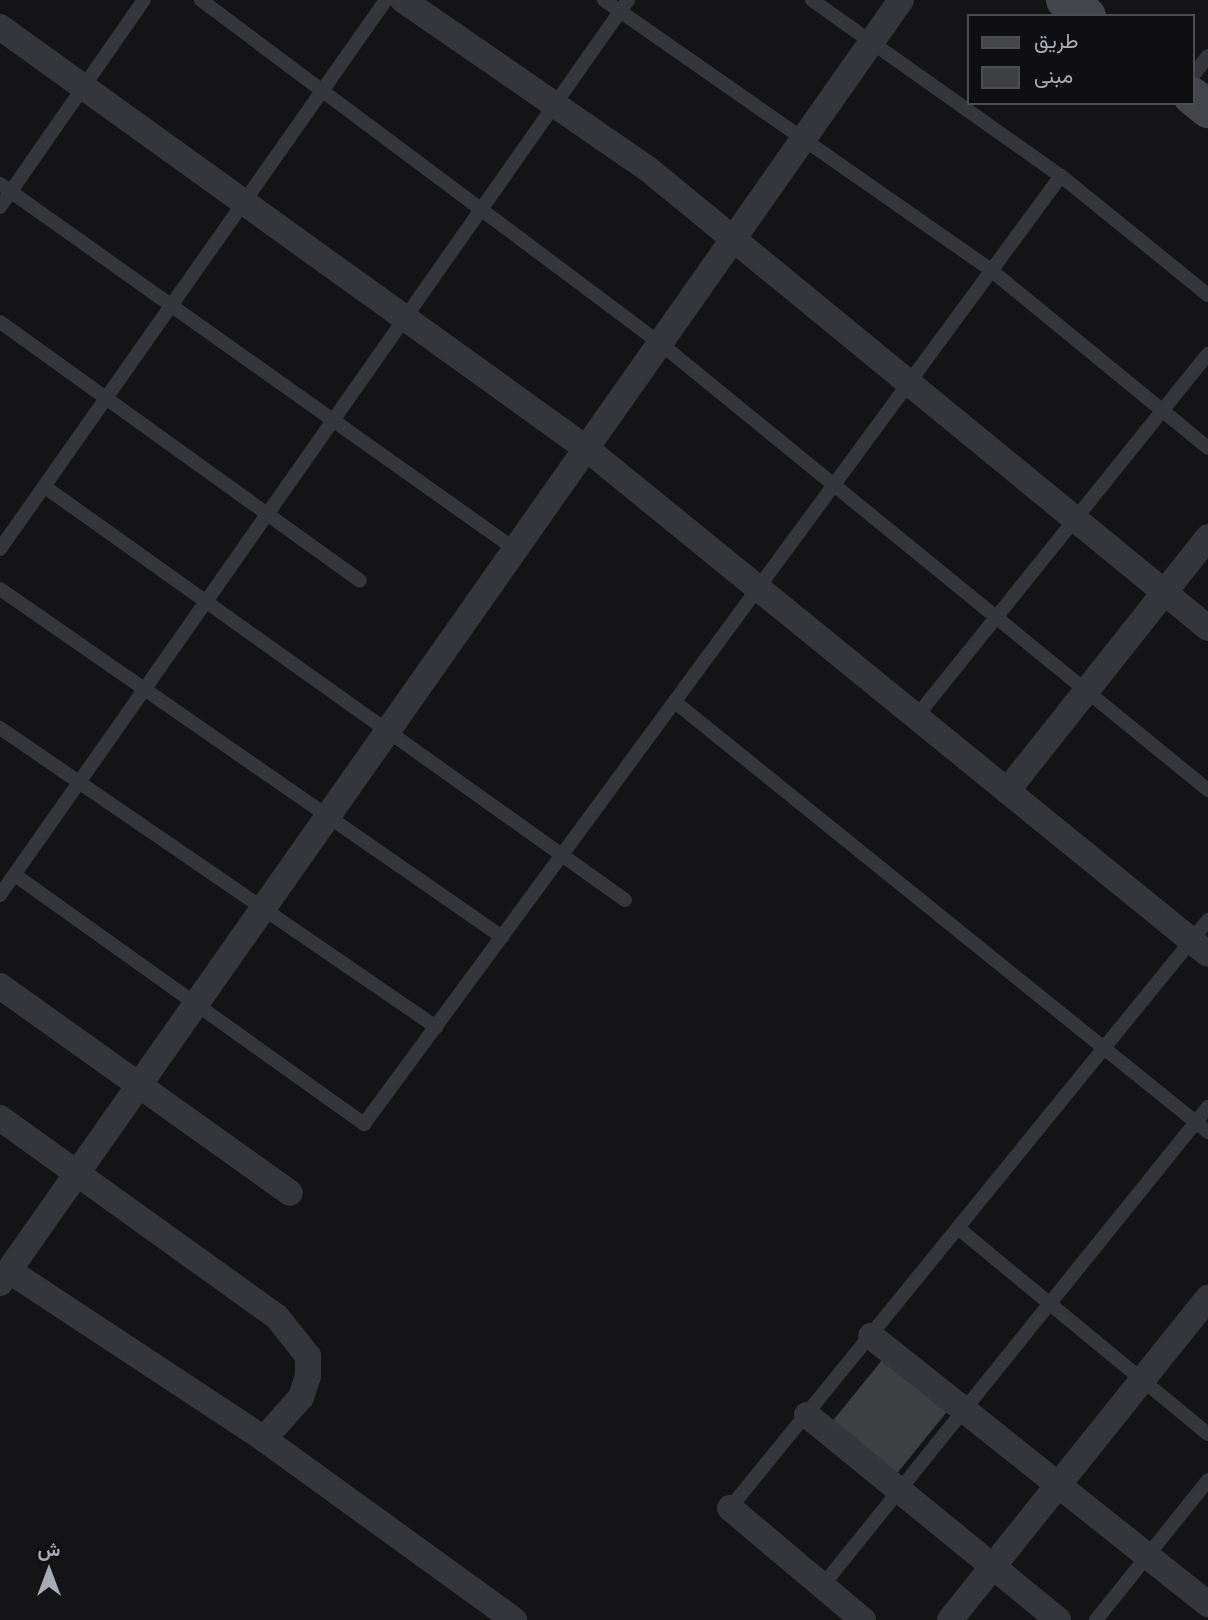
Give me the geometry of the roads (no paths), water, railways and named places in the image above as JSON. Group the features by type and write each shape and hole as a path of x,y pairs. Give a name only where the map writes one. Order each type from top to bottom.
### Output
{"street":[{"path":"403,0 648,169 732,242 1208,628"},
{"path":"514,1620 264,1439 5,1278 901,0"},
{"path":"1065,0 1084,14"},
{"path":"0,27 587,449 1007,791 1202,939"},
{"path":"1194,98 1208,109"},
{"path":"1007,791 1208,537"},
{"path":"0,986 139,1087 143,1083"},
{"path":"143,1083 290,1192"},
{"path":"0,1118 277,1317 308,1356 301,1397 264,1439"},
{"path":"950,1620 1208,1298"},
{"path":"871,1336 1208,1604"},
{"path":"807,1415 1058,1620"},
{"path":"730,1508 863,1620"}],"lane":[{"path":"0,208 5,188 83,87 144,0"},
{"path":"201,0 660,344 1208,790"},
{"path":"0,549 386,0"},
{"path":"604,0 624,6 803,140 992,271 1208,448"},
{"path":"811,0 1061,176 1208,295"},
{"path":"0,895 624,6"},
{"path":"1194,74 1208,55"},
{"path":"15,875 364,1124 1061,176"},
{"path":"5,188 516,550"},
{"path":"0,322 360,581"},
{"path":"916,717 1208,354"},
{"path":"45,487 625,900"},
{"path":"0,589 502,937"},
{"path":"675,702 1208,1132"},
{"path":"0,728 436,1027"},
{"path":"730,1508 1104,1048 1202,939"},
{"path":"823,1585 1208,1107"},
{"path":"958,1228 1208,1434"},
{"path":"1096,1620 1208,1480"}]}
